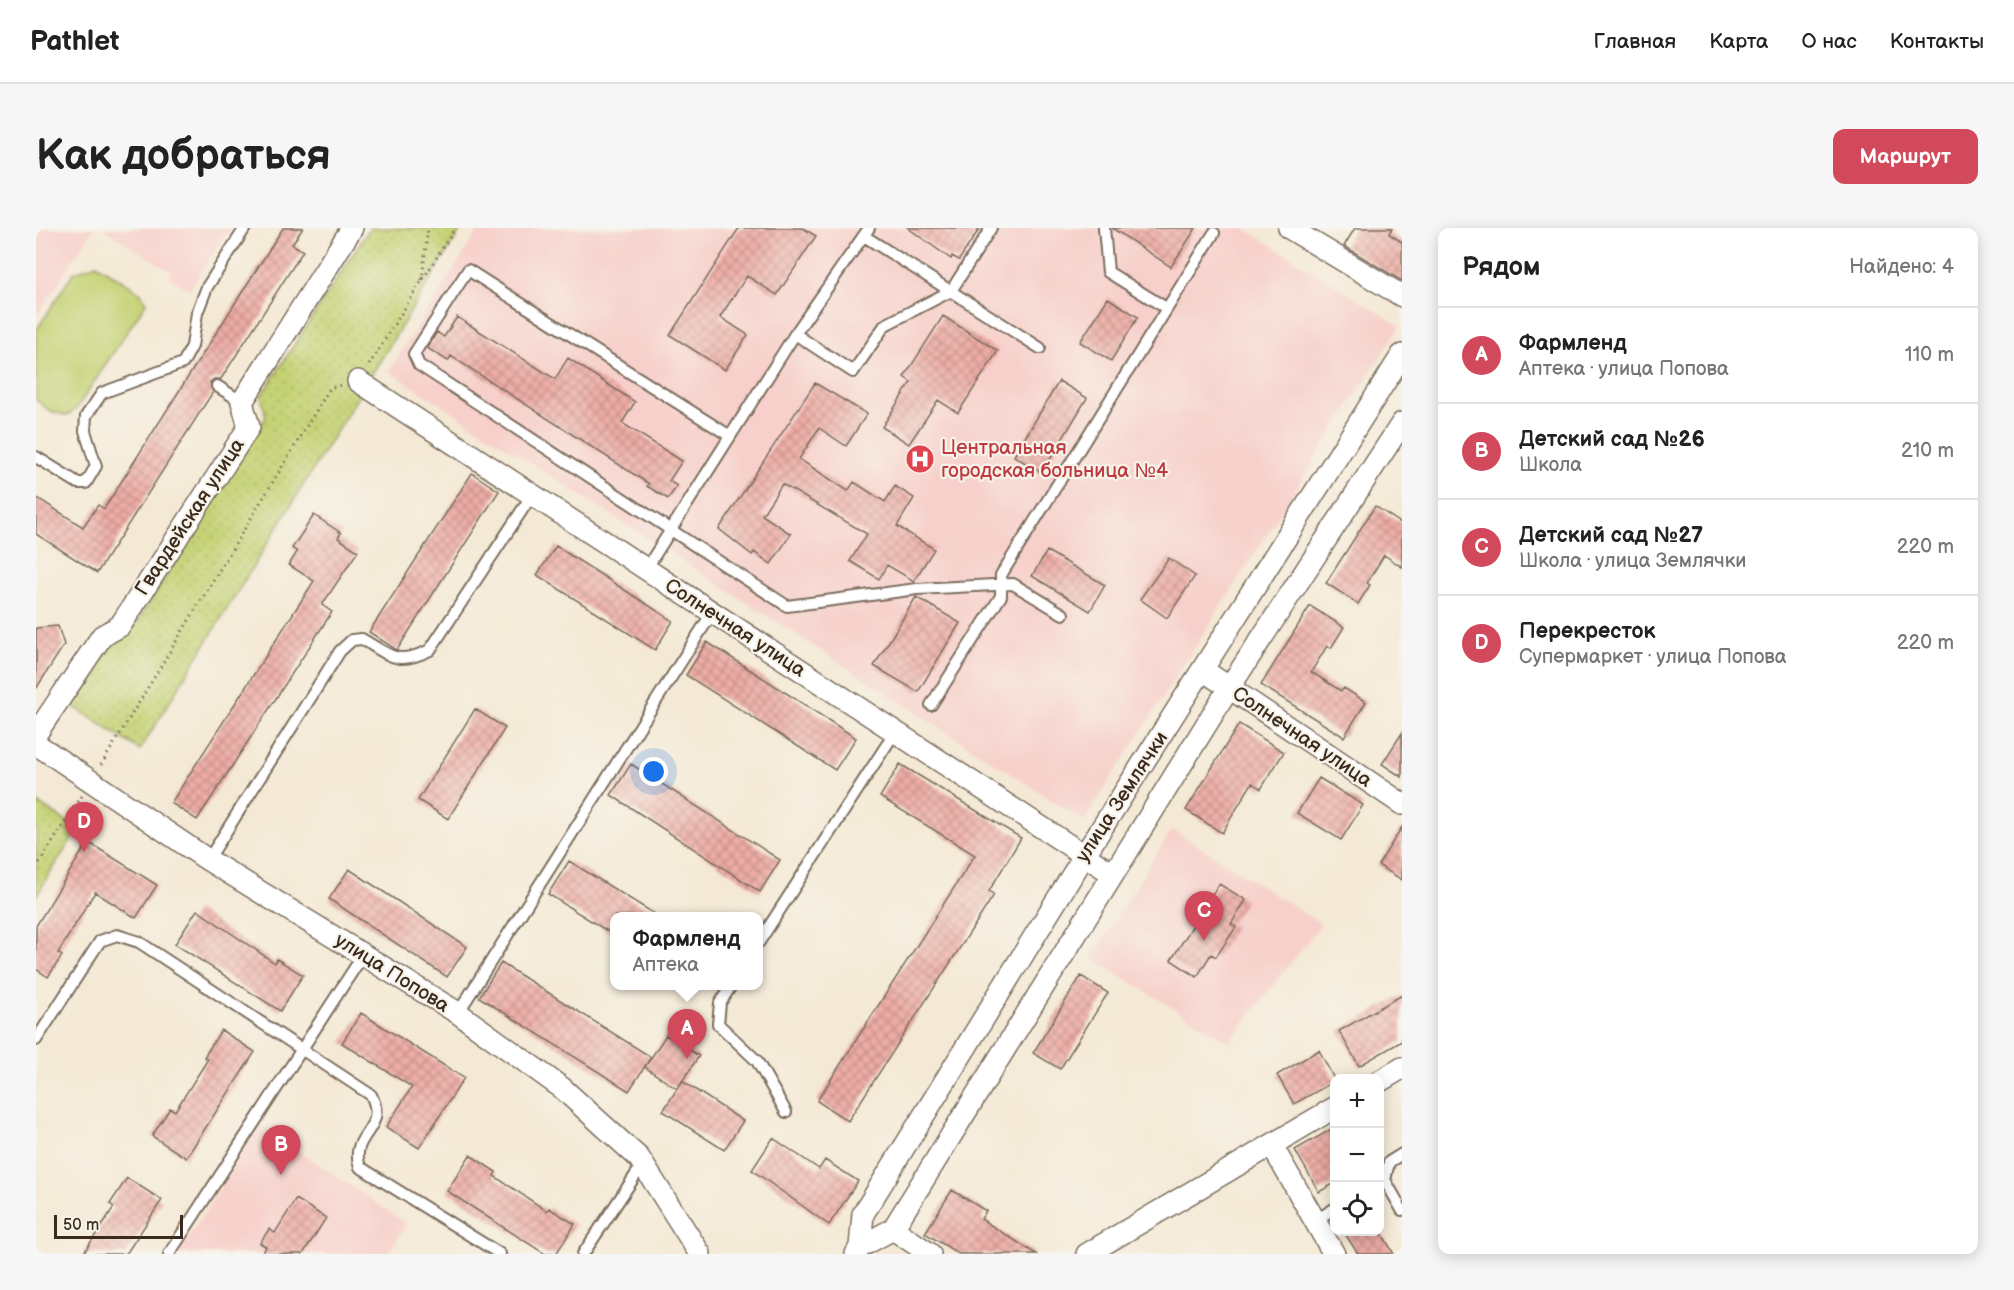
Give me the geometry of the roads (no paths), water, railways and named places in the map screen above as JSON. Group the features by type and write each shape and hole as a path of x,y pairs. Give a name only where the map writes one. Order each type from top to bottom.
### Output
{"street":[{"path":"242,402 352,228"},
{"path":"1289,228 1402,297"},
{"name":"улица Землячки","path":"858,1251 863,1214 1084,856 1402,355"},
{"name":"Солнечная улица","path":"358,381 1113,874"},
{"name":"Гвардейская улица","path":"36,734 102,636 120,626 249,427 242,402"},
{"name":"улица Землячки","path":"893,1229 1229,688 1402,423"},
{"name":"Солнечная улица","path":"1203,670 1402,804"},
{"name":"улица Попова","path":"36,744 208,860 458,1013 562,1088 643,1164 700,1254"},
{"path":"1384,1079 1402,1068"},
{"path":"1087,1254 1330,1111"},
{"path":"1272,1146 1334,1254"},
{"path":"858,1251 893,1229 930,1254"}],"lane":[{"path":"36,457 78,483 86,483 96,466 85,431 86,416 102,393 183,363 192,346 196,314 207,287 245,228"},
{"path":"795,334 853,372 885,325 951,291 991,228"},
{"path":"1104,228 1108,272 1167,308"},
{"path":"646,569 795,334 867,232 951,291 1040,348"},
{"path":"931,705 1001,596 1001,575 1214,233"},
{"path":"730,436 468,270 414,354 419,364 788,606 918,589 1013,584 1063,614"},
{"path":"183,363 192,370"},
{"path":"217,386 242,402"},
{"path":"208,860 340,651 352,640 362,639 394,658 411,659 430,650 532,495"},
{"path":"458,1013 712,613"},
{"path":"763,936 894,732"},
{"path":"36,1041 100,941 117,935 139,942 372,1095 378,1108 376,1118 358,1146 356,1156 360,1167 500,1254"},
{"path":"168,1254 363,955"},
{"path":"728,990 720,1003 718,1024 757,1062 786,1112"},
{"path":"1384,1176 1389,1162 1402,1154"},
{"path":"583,1254 643,1164"},
{"path":"1384,1185 1402,1210"},
{"path":"1314,1221 1330,1212"}],"place":[{"name":"Центральная городская больница №4","path":"920,459"},
{"name":"Перекресток","path":"84,852"},
{"name":"Детский сад №27","path":"1204,941"},
{"name":"Фармленд","path":"687,1059"},
{"name":"Детский сад №26","path":"281,1175"}]}
